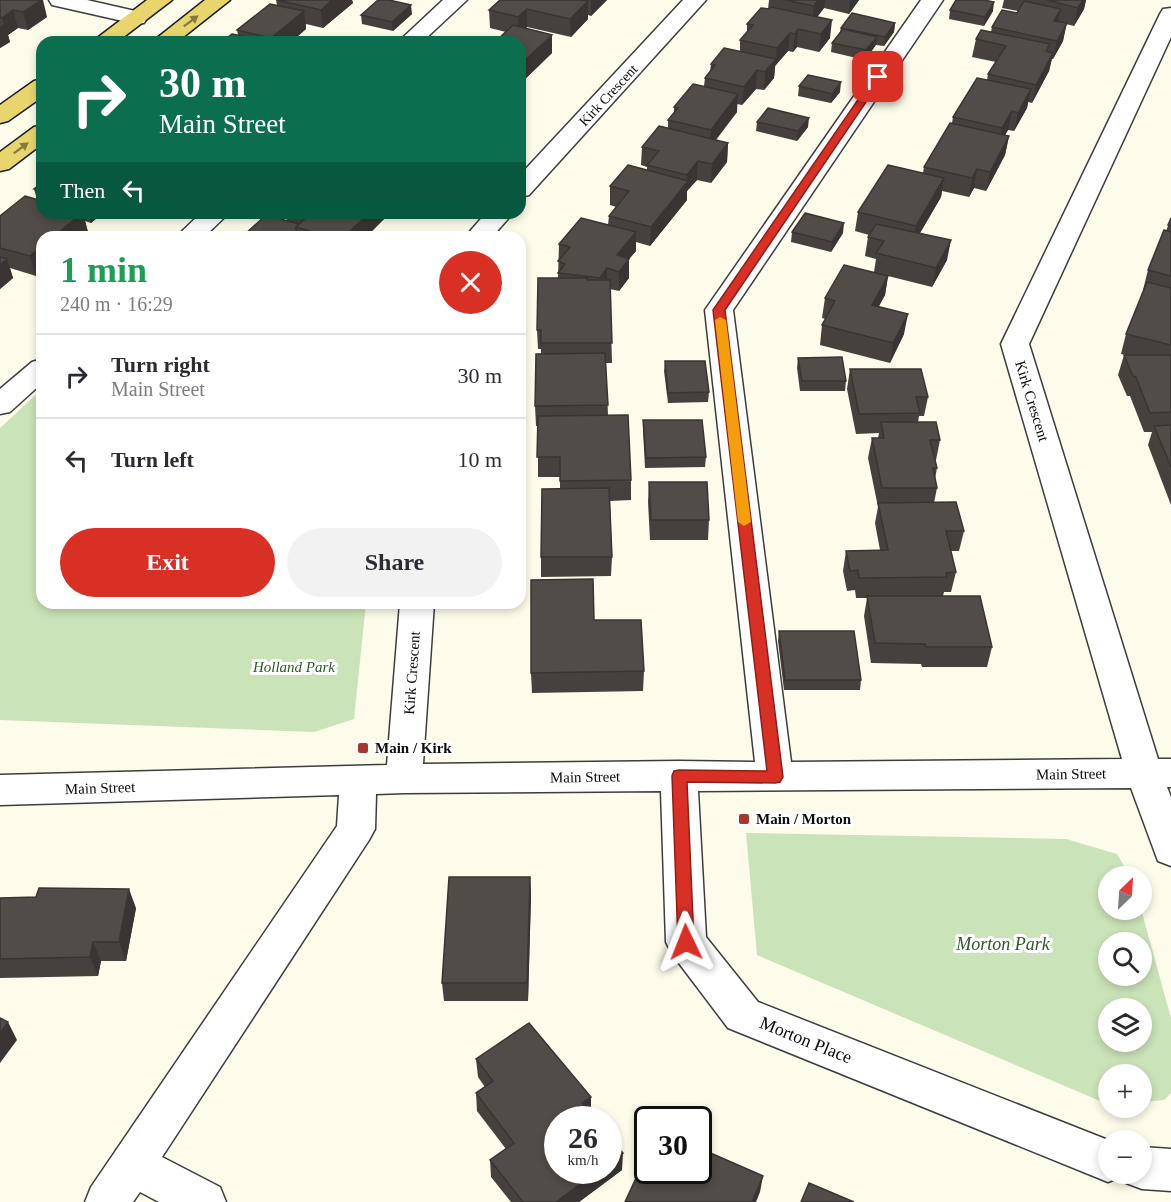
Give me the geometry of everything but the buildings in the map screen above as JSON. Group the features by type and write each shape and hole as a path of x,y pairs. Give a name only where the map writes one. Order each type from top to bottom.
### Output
{"main road":[{"path":"111,36 161,0"},
{"path":"171,36 219,0"},
{"path":"0,116 36,90"},
{"path":"0,164 36,137"}],"street":[{"path":"60,0 136,18"},
{"path":"416,36 456,0"},
{"name":"Kirk Crescent","path":"526,183 695,0"},
{"path":"775,777 719,310 932,0"},
{"name":"Kirk Crescent","path":"1158,773 1015,344 1171,14"},
{"path":"196,231 209,219"},
{"path":"484,231 494,219"},
{"path":"0,405 36,373"},
{"name":"Kirk Crescent","path":"404,779 417,609"},
{"path":"1158,773 1171,850"},
{"name":"Main Street","path":"0,790 404,779 1158,773"},
{"name":"Morton Place","path":"679,776 686,942 743,1015 1098,1157"},
{"path":"107,1202 356,829 358,780"},
{"path":"133,1165 204,1202"},
{"path":"1152,1169 1171,1170"}],"green space":[{"name":"Holland Park","path":"36,395 36,609 365,609 354,719 314,732 0,720 0,428"},
{"name":"Morton Park","path":"746,833 1066,839 1117,854 1124,866 1098,866 1098,920 1144,920 1147,932 1098,932 1098,986 1152,986 1152,949 1171,1018 1171,1093 1164,1100 1152,1101 1152,1064 1098,1064 1098,1100 757,955"}],"slow traffic":[{"path":"720,320 744,522"}],"place":[{"name":"Main / Kirk","path":"363,748"},
{"name":"Main / Morton","path":"744,819"}],"route":[{"path":"686,942 679,776 775,777 719,310 878,77"}]}
